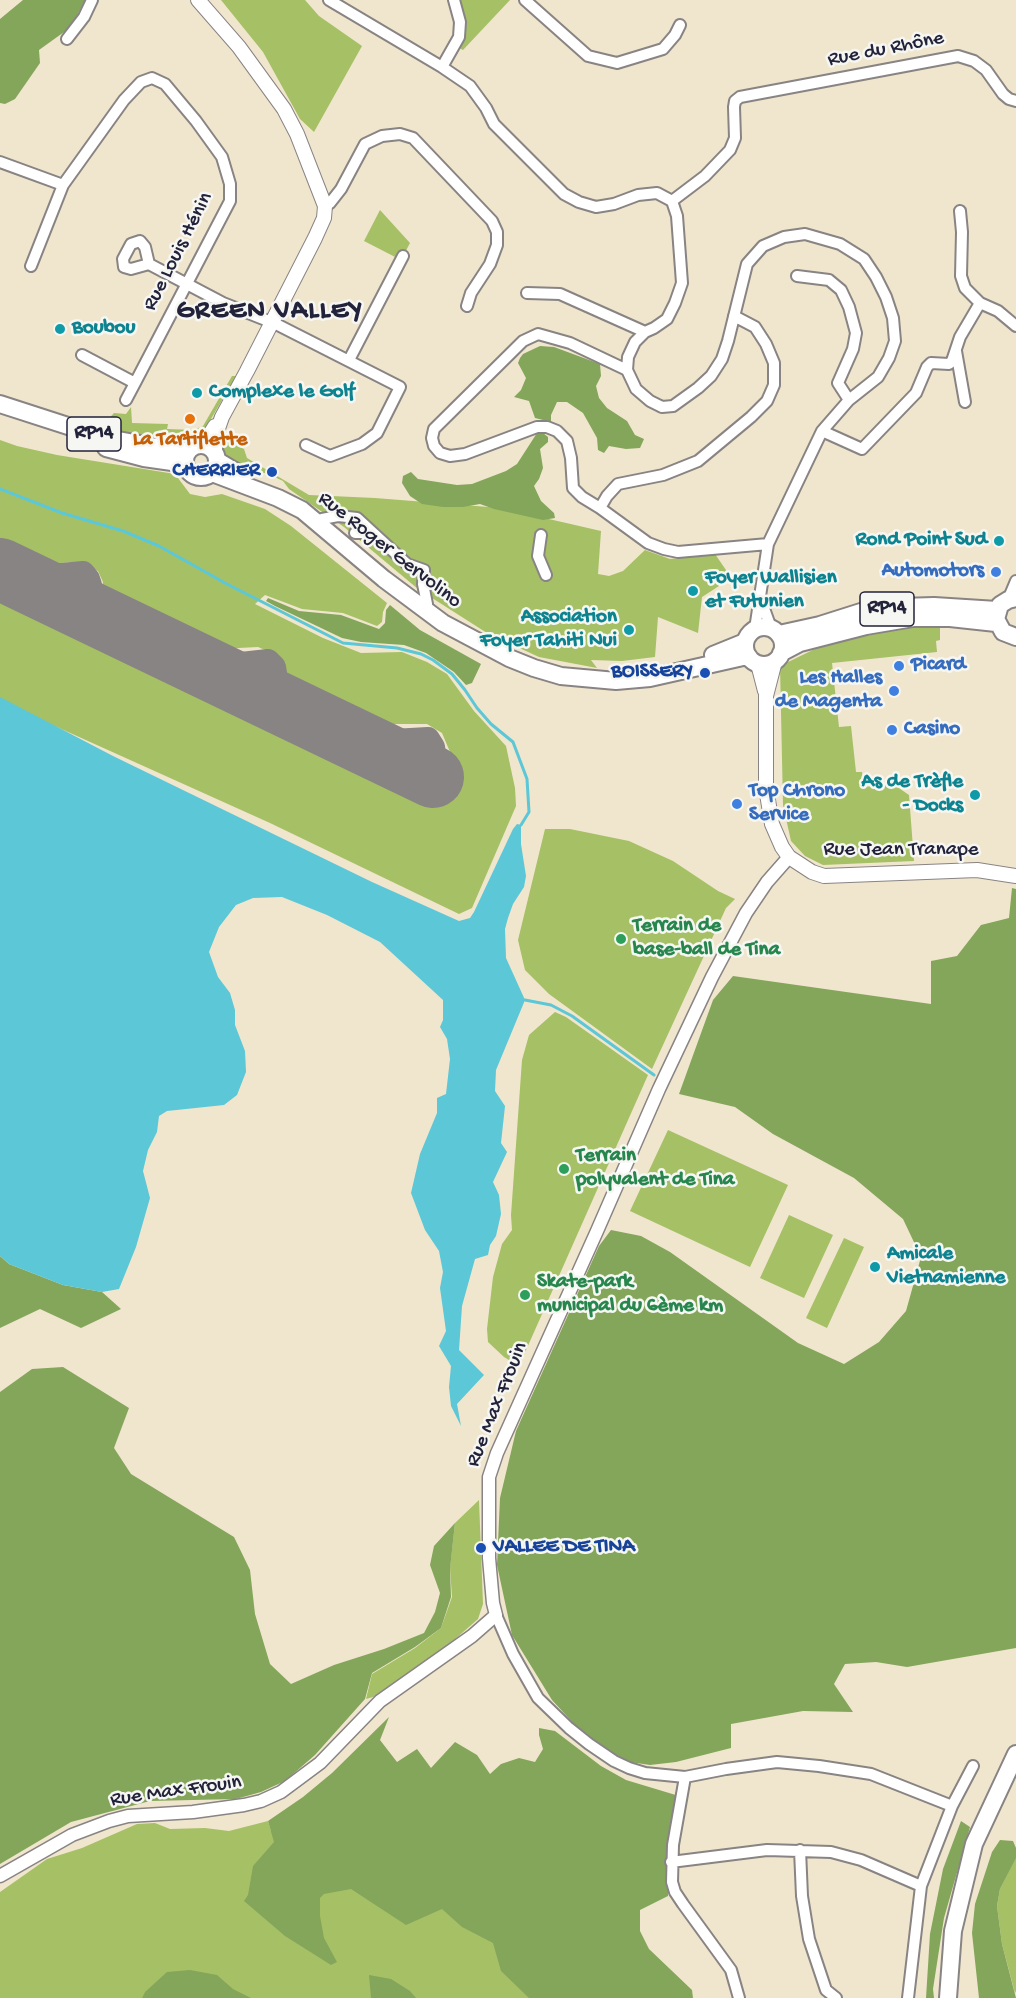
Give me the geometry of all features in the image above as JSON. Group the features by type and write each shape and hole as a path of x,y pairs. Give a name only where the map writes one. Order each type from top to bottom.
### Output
{"main road":[{"path":"198,0 239,47 284,109 297,134 325,206 324,218 222,417 210,434 193,447 185,457 189,472 198,477 215,462 215,437 222,417"},
{"name":"RP14","path":"0,404 102,437 178,451 186,451 193,447"},
{"name":"RP14","path":"0,412 100,446 144,458 179,463 186,467"},
{"path":"193,447 204,445 215,462"},
{"name":"Rue Roger Gervolino","path":"215,462 294,500 322,519 427,604 510,650 542,664 596,674 630,675 658,672 727,650 764,646"},
{"name":"Rue Roger Gervolino","path":"215,462 302,510 384,579 443,623 509,658 561,676 616,681 650,678 743,657 764,646 861,612 934,606 1004,608"},
{"path":"1004,608 1003,632 1016,636"},
{"path":"764,646 766,788 772,824 789,857"},
{"name":"Rue Jean Tranape","path":"789,857 812,872 824,876 977,870 1016,876"},
{"path":"948,1998 952,1931 974,1844 1016,1754"}],"street":[{"path":"67,39 84,17 92,0"},
{"path":"329,0 470,86 495,124 564,194 596,207 614,204 638,195 657,193 672,201 677,216 682,283 667,319 645,332 635,342 628,357 627,370 642,397 662,407 673,406 698,388 711,376 722,359 747,264 762,246 784,237 805,234 840,244 864,259 886,297 893,318 894,341 889,358 878,377 849,400 822,431 768,544 761,599 764,646"},
{"path":"442,67 459,37 460,22 454,0"},
{"path":"525,0 588,56 617,63 663,49 680,26"},
{"name":"Rue du Rhône","path":"672,201 705,176 730,150 735,138 735,101 740,97 958,56 974,61 986,70 1003,94 1016,101"},
{"name":"Rue Louis Hénin","path":"32,266 63,185 124,100 141,82 152,78 165,84 222,157 230,184 230,201 185,283 126,400"},
{"path":"325,206 330,204 340,189 365,144 382,136 400,134 413,138 492,221 497,232 497,245 490,264 471,293 467,306"},
{"path":"0,162 63,185"},
{"path":"960,211 961,276 965,288 980,303 998,311 1016,326"},
{"path":"349,360 403,256"},
{"path":"149,264 223,303 272,322 400,387 377,433 362,444 330,456 306,445"},
{"path":"797,276 829,280 841,290 849,307 856,333 853,349 838,383 849,400"},
{"path":"527,293 560,294 645,332"},
{"path":"822,431 862,449 916,393 931,363 949,364 952,361 966,326 980,303"},
{"path":"600,508 618,484 663,475 698,461 767,401 774,385 774,363 755,327 734,316"},
{"path":"627,370 570,344 538,334 523,341 434,429 432,438 434,446 440,453 450,456 465,454 537,427 547,427 563,435 570,448 573,489 648,543 678,552 768,544"},
{"path":"956,348 965,402"},
{"path":"82,355 135,383"},
{"path":"322,519 339,516 357,518 407,564 424,570 423,584 427,604"},
{"path":"355,533 373,533"},
{"path":"540,536 538,556 546,575"},
{"path":"1004,608 1016,580"},
{"path":"761,599 764,614 764,646"},
{"name":"Rue Max Frouin","path":"0,1876 72,1835 109,1821 128,1816 193,1812 244,1805 261,1801 281,1792 320,1763 380,1701 472,1636 496,1615 489,1558 489,1477 497,1453 659,1089 712,977 746,913 767,882 789,857"},
{"path":"496,1615 513,1654 534,1691 569,1728 614,1761 628,1768 645,1773 685,1777 777,1762 819,1766 871,1774 952,1806"},
{"path":"908,1998 921,1886 952,1806 974,1766"},
{"path":"685,1777 671,1862 672,1882 675,1892 731,1970 740,1998"},
{"path":"671,1862 767,1850 831,1852 861,1860 921,1886"},
{"path":"801,1850 802,1896 809,1939 826,1990 836,1998"}],"green space":[{"path":"23,0 85,0 71,27 39,50 40,63 15,99 5,104 0,103 0,19"},
{"path":"221,0 305,0 319,16 362,46 314,132 300,119 263,52"},
{"path":"454,0 510,0 463,50 454,45 459,37"},
{"path":"380,210 410,243 401,260 364,241"},
{"path":"540,346 554,347 600,364 601,376 596,386 599,398 607,408 627,421 635,435 644,439 640,448 626,449 609,446 604,453 598,450 597,438 583,413 567,402 557,402 551,415 551,422 535,418 529,401 514,397 521,390 526,378 518,363 520,358 523,354"},
{"path":"232,376 236,376 203,435 187,442 98,430 114,413 126,414 131,407 132,423 168,424 167,429 194,430 203,426"},
{"path":"537,433 543,433 548,437 548,442 540,449 543,468 534,486 541,501 554,513 555,518 543,520 480,504 443,507 422,504 410,496 402,483 403,476 411,472 418,479 457,485 472,484 506,471 517,464"},
{"path":"223,439 244,449 247,458 309,495 501,508 601,531 598,574 609,576 623,571 645,550 670,559 715,554 728,573 719,586 702,597 698,633 658,617 655,657 622,661 591,660 597,668 539,657 487,633 418,589 344,527 289,489 283,481 266,473 258,473 227,458 220,452 219,442"},
{"path":"0,440 57,455 175,474 190,494 205,497 222,494 265,509 291,526 387,603 382,622 377,626 343,613 302,609 265,595 255,604 323,638 361,653 402,652 427,662 447,674 474,711 506,746 515,788 516,806 472,908 459,914 270,823 48,723 0,753 0,593 429,799 450,752 442,733 427,724 379,724 292,685 279,656 258,647 219,649 101,593 103,582 98,571 81,562 39,564 0,545"},
{"path":"268,598 299,611 341,615 379,629 385,623 386,610 390,605 420,630 481,664 472,683 466,685 454,672 426,653 404,645 361,642 342,638 275,606 266,601"},
{"path":"940,626 940,640 936,641 937,652 832,663 839,727 851,726 856,772 862,772 864,787 893,784 909,795 914,861 823,865 805,856 791,841 783,805 780,666 821,646 869,633"},
{"name":"Terrain de base-ball de Tina","path":"545,829 570,829 629,841 673,861 718,891 735,899 726,908 652,1069 549,994 525,970 518,940"},
{"path":"1012,888 1016,889 1016,1648 907,1667 876,1662 845,1664 834,1684 853,1712 803,1711 731,1724 731,1748 676,1762 650,1765 630,1762 607,1750 575,1725 552,1700 512,1635 497,1565 500,1498 516,1431 599,1246 611,1230 641,1236 670,1252 798,1343 844,1364 879,1342 906,1311 921,1257 903,1219 854,1178 773,1134 735,1107 679,1094 713,1000 733,976 931,1004 931,961 957,956 981,925 1009,918"},
{"path":"555,1012 566,1017 648,1075 519,1366 504,1357 488,1342 487,1329 493,1277 502,1244 512,1230 511,1215 522,1060 529,1035"},
{"path":"668,1130 788,1185 750,1267 630,1211"},
{"path":"789,1215 833,1235 804,1298 760,1278"},
{"path":"844,1238 864,1247 827,1328 806,1318"},
{"path":"0,1256 9,1264 63,1285 102,1292 121,1309 81,1328 40,1309 0,1328"},
{"path":"63,1367 129,1408 114,1448 131,1474 234,1537 250,1570 255,1614 270,1664 291,1684 334,1665 424,1633 435,1612 440,1593 430,1565 434,1546 455,1523 450,1569 451,1597 441,1628 372,1673 365,1699 315,1755 285,1781 261,1792 236,1799 150,1801 71,1822 0,1864 0,1392 32,1369"},
{"path":"479,1500 483,1604 478,1619 454,1640 380,1695 366,1699 372,1674 415,1648 441,1628 452,1597 450,1568 455,1523"},
{"path":"389,1717 380,1740 397,1762 417,1749 431,1768 455,1742 477,1755 490,1774 501,1764 519,1758 535,1762 543,1749 539,1728 555,1731 601,1766 626,1780 679,1796 669,1851 668,1896 640,1910 640,1931 649,1949 692,1990 693,1998 529,1998 501,1971 493,1943 462,1927 442,1909 406,1925 351,1889 324,1894 320,1898 324,1938 337,1962 331,1965 285,1936 244,1901 248,1895 253,1866 274,1842 268,1821 332,1773"},
{"path":"349,1785 611,1998 0,1998 0,1892 47,1859 82,1848 137,1824 155,1823 170,1829 205,1828 229,1831 268,1821 271,1831"},
{"path":"961,1821 970,1827 944,1918 933,1989 934,1998 926,1998 930,1934 943,1869"},
{"path":"1000,1840 1013,1841 1016,1848 1016,1858 1000,1889 997,1906 1002,1944 1016,1998 979,1998 972,1933 975,1904 992,1852"},
{"path":"1016,1857 1015,1993 1002,1944 997,1906 1000,1889"},
{"path":"190,1970 217,1975 233,1989 251,1998 142,1998 145,1992 167,1972"},
{"path":"369,1975 391,1979 410,1991 416,1998 371,1998"}],"water":[{"path":"0,697 113,756 372,882 459,921 470,918 474,912 513,829 517,824 521,825 521,844 526,876 524,887 513,904 505,929 506,958 525,1000 496,1070 495,1091 505,1106 501,1143 507,1152 493,1182 499,1195 501,1214 496,1236 490,1245 488,1255 475,1259 462,1306 459,1350 484,1375 457,1404 461,1426 451,1406 449,1387 451,1366 439,1346 446,1331 440,1288 443,1272 439,1251 425,1230 411,1193 420,1154 437,1113 437,1098 446,1094 450,1059 447,1039 440,1027 443,1020 443,1000 380,942 327,915 282,897 253,898 236,905 219,927 209,952 218,977 230,993 235,1010 235,1025 245,1051 246,1072 237,1095 224,1105 167,1111 159,1116 157,1132 148,1150 143,1171 150,1198 136,1247 119,1289 102,1292 63,1285 9,1264 0,1256"}],"waterway":[{"path":"0,489 62,513 123,531 159,546 225,583 343,643 397,648 421,654 433,660 452,674 491,724 513,742 527,779 529,812 521,825"},
{"path":"525,1000 551,1005 572,1016 654,1075"}],"taxiway":[{"path":"20,579 83,573 88,579 89,594 86,600 78,606 65,607 53,595"},
{"path":"205,668 268,661 274,667 274,683 263,694 250,695 238,683"},
{"path":"357,740 375,742 428,739 433,747 434,755 431,763 419,771 404,769 393,758"}],"runway":[{"path":"0,569 433,777"}],"place":[{"name":"Boubou","path":"60,329"},
{"name":"Complexe le Golf","path":"197,393"},
{"name":"La Tartiflette","path":"190,419"},
{"name":"CHERRIER","path":"272,472"},
{"name":"Rond Point Sud","path":"999,541"},
{"name":"Automotors","path":"996,572"},
{"name":"Foyer Wallisien et Futunien","path":"693,591"},
{"name":"Association Foyer Tahiti Nui","path":"629,630"},
{"name":"Picard","path":"899,666"},
{"name":"BOISSERY","path":"705,673"},
{"name":"Les Halles de Magenta","path":"894,691"},
{"name":"Casino","path":"892,730"},
{"name":"As de Trèfle - Docks","path":"975,795"},
{"name":"Top Chrono Service","path":"737,804"},
{"name":"Terrain de base-ball de Tina","path":"621,939"},
{"name":"Terrain polyvalent de Tina","path":"564,1169"},
{"name":"Amicale Vietnamienne","path":"875,1267"},
{"name":"Skate-park municipal du 6ème km","path":"525,1295"},
{"name":"VALLEE DE TINA","path":"481,1548"}],"district":[{"name":"GREEN VALLEY","path":"270,313"}]}
